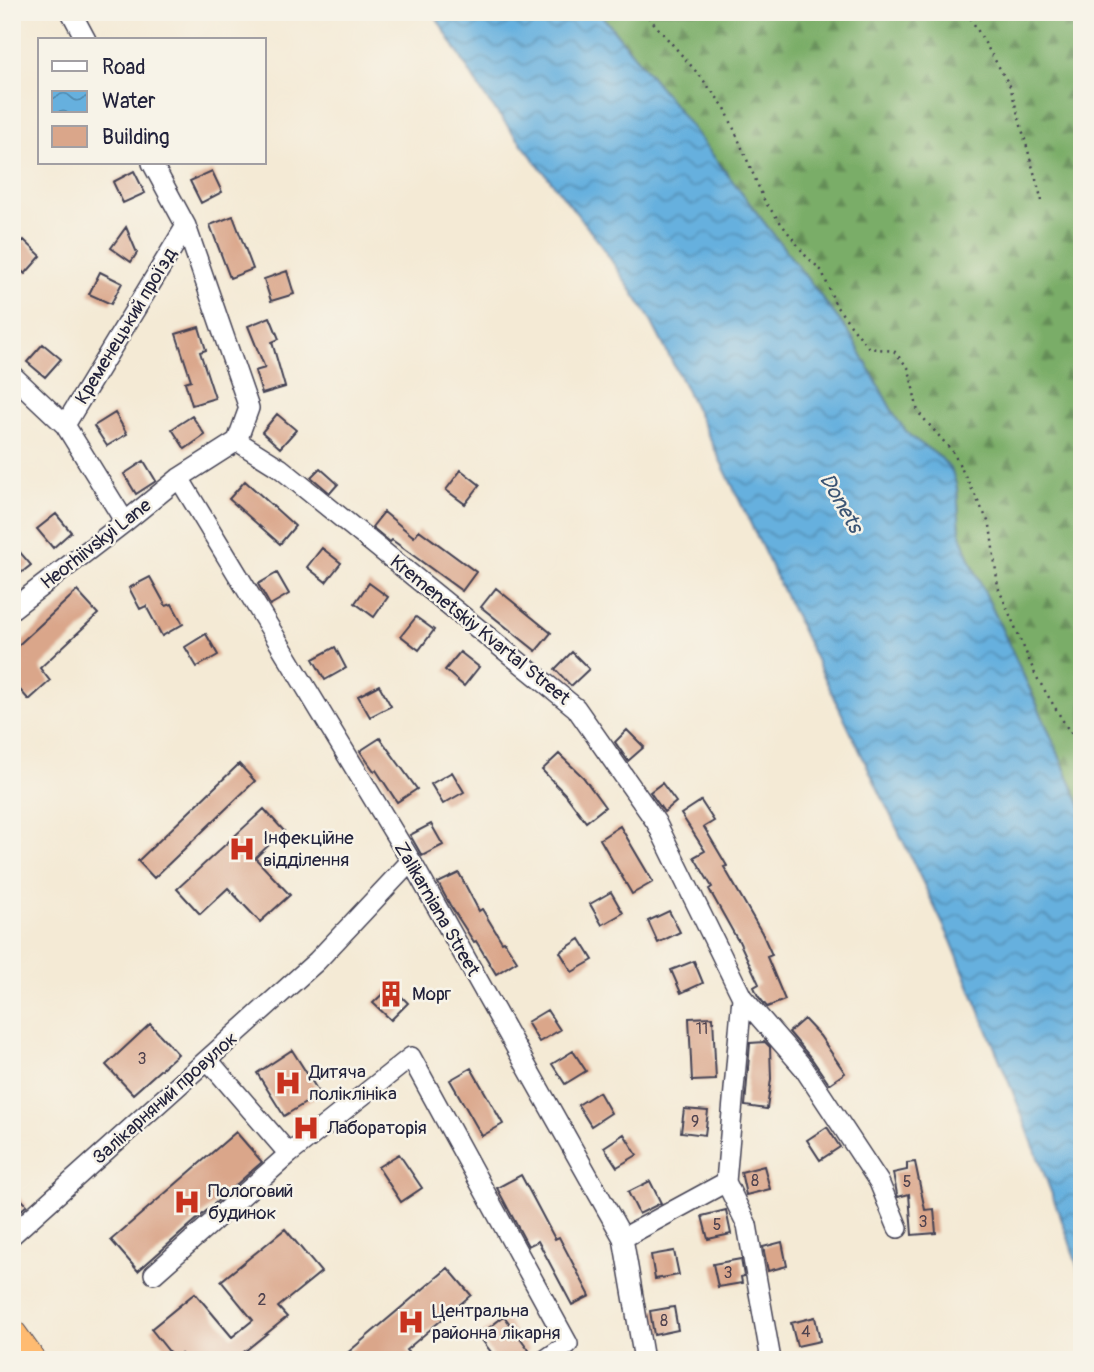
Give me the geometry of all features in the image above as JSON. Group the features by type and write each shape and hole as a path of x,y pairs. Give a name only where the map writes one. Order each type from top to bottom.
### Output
{"highway":[{"path":"12,1335 30,1360"}],"street":[{"path":"71,12 85,38"},
{"path":"153,164 187,226 249,408 237,441 179,478"},
{"name":"Кременецький проїзд","path":"65,425 187,226"},
{"path":"12,375 65,425 125,522"},
{"name":"Kremenetskiy Kvartal Street","path":"237,441 280,468 576,708 656,822 742,997 803,1067 879,1182 898,1228"},
{"name":"Heorhiivskyi Lane","path":"12,609 179,478"},
{"name":"Zalikarniana Street","path":"179,478 411,861 623,1238 644,1360"},
{"name":"Залікарняний провулок","path":"12,1235 317,961 411,861"},
{"path":"742,997 726,1182 747,1225 771,1360"},
{"path":"154,1274 289,1154 411,1057 568,1344 545,1360"},
{"path":"208,1060 289,1154"},
{"path":"623,1238 726,1182"}],"path":[{"path":"643,12 700,75 725,108 765,202 805,256 822,271 836,306 869,348 894,351 909,369 918,412 953,452 990,525 998,587 1036,676 1082,747"},
{"path":"967,12 1010,86 1042,201"}],"green space":[{"path":"599,12 1082,12 1082,809 973,567 960,532 957,488 941,458 910,436 896,418 852,337 668,97"}],"water":[{"name":"Donets","path":"433,12 599,12 668,97 852,337 896,418 910,436 941,458 952,471 957,488 960,532 973,567 1082,809 1082,1281 1017,1102 951,941 685,387 649,317 599,242 485,97"}],"building":[{"path":"134,171 145,193 123,203 113,182"},
{"path":"212,171 222,192 201,203 190,181"},
{"path":"233,216 253,269 230,278 210,225"},
{"path":"126,227 137,253 131,262 111,248"},
{"path":"24,240 41,256 25,274 12,262 12,252"},
{"path":"287,271 294,294 271,301 264,279"},
{"path":"100,272 122,283 111,304 89,294"},
{"path":"270,317 279,339 272,342 285,387 262,394 255,371 265,368 248,326"},
{"path":"199,327 206,350 200,352 215,398 192,405 185,382 191,380 176,334"},
{"path":"43,344 61,359 45,377 27,362"},
{"path":"115,413 127,434 107,446 94,426"},
{"path":"277,414 296,430 280,448 262,432"},
{"path":"192,416 205,435 185,449 172,429"},
{"path":"144,461 156,481 136,494 124,474"},
{"path":"320,468 338,484 330,493 311,477"},
{"path":"461,470 480,485 465,504 446,490"},
{"path":"245,481 295,526 280,544 229,499"},
{"path":"384,512 414,537 419,530 476,572 462,591 372,527"},
{"path":"56,514 71,532 53,548 37,529"},
{"path":"12,543 31,565 12,580"},
{"path":"322,548 341,563 326,582 307,567"},
{"path":"277,573 289,594 270,605 258,584"},
{"path":"150,577 166,606 172,604 183,624 162,636 146,606 140,609 129,588"},
{"path":"369,583 388,597 374,617 355,603"},
{"path":"496,588 551,633 536,651 481,607"},
{"path":"77,591 98,614 40,668 50,681 29,700 12,681 12,651"},
{"path":"416,617 434,630 419,650 401,636"},
{"path":"206,634 218,655 197,667 185,647"},
{"path":"335,647 346,668 325,680 313,659"},
{"path":"460,652 479,667 464,686 445,670"},
{"path":"572,652 589,669 571,686 555,669"},
{"path":"379,685 391,706 370,717 358,696"},
{"path":"627,730 644,747 628,761 615,742"},
{"path":"380,738 417,789 397,802 360,751"},
{"path":"559,754 583,777 605,807 586,822 542,770"},
{"path":"239,764 255,781 154,878 138,861"},
{"path":"452,772 464,792 443,804 431,784"},
{"path":"662,783 676,802 664,812 650,792"},
{"path":"701,801 714,821 704,827 772,955 767,957 785,1000 767,1007 754,987 759,984 738,939 694,857 705,851 681,814"},
{"name":"Інфекційне відділення","path":"264,809 284,831 255,858 290,895 260,922 228,888 200,914 177,889"},
{"path":"431,824 443,845 422,856 410,835"},
{"path":"620,826 653,882 632,894 600,839"},
{"path":"459,873 479,911 482,909 517,961 496,974 438,883"},
{"path":"611,892 623,913 602,925 590,904"},
{"path":"669,911 680,932 658,943 648,921"},
{"path":"580,939 593,960 572,972 560,952"},
{"path":"694,961 703,983 681,993 671,970"},
{"name":"Морг","path":"391,986 408,1003 391,1020 373,1003"},
{"path":"547,1010 560,1030 539,1042 527,1022"},
{"path":"713,1017 716,1080 692,1081 689,1018"},
{"path":"804,1019 820,1036 845,1073 829,1084 789,1032"},
{"path":"150,1024 178,1054 133,1094 106,1065"},
{"path":"765,1042 770,1047 771,1079 767,1109 745,1106 750,1043"},
{"name":"Дитяча поліклініка","path":"292,1050 320,1094 284,1116 257,1073"},
{"path":"573,1051 586,1071 565,1084 552,1064"},
{"path":"471,1068 503,1124 482,1136 450,1080"},
{"path":"599,1092 611,1113 591,1126 578,1105"},
{"path":"684,1109 708,1111 705,1135 681,1132"},
{"path":"827,1127 840,1147 820,1160 807,1140"},
{"name":"Пологовий будинок","path":"236,1132 262,1162 138,1271 111,1240"},
{"path":"624,1134 637,1155 617,1167 604,1147"},
{"path":"399,1154 422,1188 401,1202 378,1167"},
{"path":"915,1162 925,1210 934,1209 936,1233 912,1235 909,1194 898,1197 897,1194 893,1173 907,1170 907,1163"},
{"path":"764,1166 770,1189 746,1195 741,1172"},
{"path":"521,1175 555,1239 559,1237 590,1296 572,1305 538,1241 528,1246 497,1188"},
{"path":"650,1181 661,1203 639,1214 628,1192"},
{"path":"12,1190 27,1205 12,1218"},
{"path":"726,1210 731,1234 708,1239 702,1216"},
{"path":"285,1229 321,1272 278,1307 287,1317 244,1352 250,1360 186,1360 181,1354 175,1359 151,1329 195,1293 232,1337 253,1320 221,1281"},
{"path":"782,1242 787,1266 768,1271 763,1247"},
{"path":"674,1251 679,1275 655,1279 651,1255"},
{"path":"741,1259 744,1276 741,1277 742,1283 718,1287 713,1264"},
{"name":"Центральна районна лікарня","path":"448,1268 471,1295 406,1350 415,1360 339,1360"},
{"path":"674,1307 678,1330 654,1335 650,1311"},
{"path":"504,1316 529,1350 516,1360 497,1360 479,1336"},
{"path":"815,1317 820,1341 797,1346 791,1323"}],"place":[{"name":"Інфекційне відділення","path":"242,849"},
{"name":"Морг","path":"391,994"},
{"name":"Дитяча поліклініка","path":"288,1083"},
{"name":"Лабораторія","path":"306,1128"},
{"name":"Пологовий будинок","path":"187,1202"},
{"name":"Центральна районна лікарня","path":"411,1322"}]}
